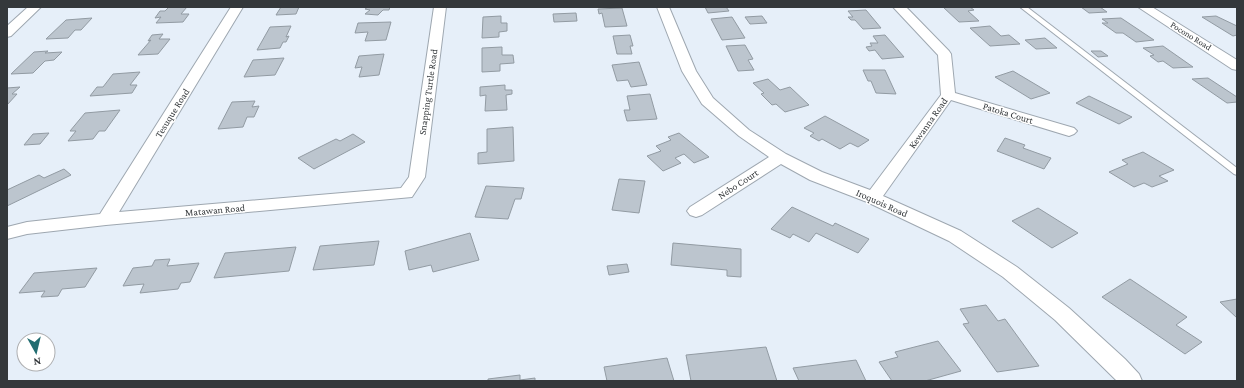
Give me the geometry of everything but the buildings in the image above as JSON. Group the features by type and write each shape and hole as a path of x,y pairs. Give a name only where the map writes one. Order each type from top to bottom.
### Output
{"street":[{"path":"7,32 35,7"},
{"name":"Tesuque Road","path":"106,219 237,7"},
{"name":"Snapping Turtle Road","path":"416,178 440,7"},
{"name":"Iroquois Road","path":"663,7 689,71 707,100 744,132 780,157 816,176 873,198 955,236 1010,272 1062,314 1117,366 1130,381"},
{"name":"Kewanna Road","path":"873,198 948,95 944,54 899,7"},
{"name":"Pocono Road","path":"1144,7 1237,66"},
{"name":"Patoka Court","path":"948,95 1069,132"},
{"name":"Nebo Court","path":"696,211 780,157"},
{"name":"Matawan Road","path":"7,233 27,228 106,219 406,193 416,178"}],"lane":[{"path":"1023,7 1237,172"}]}
